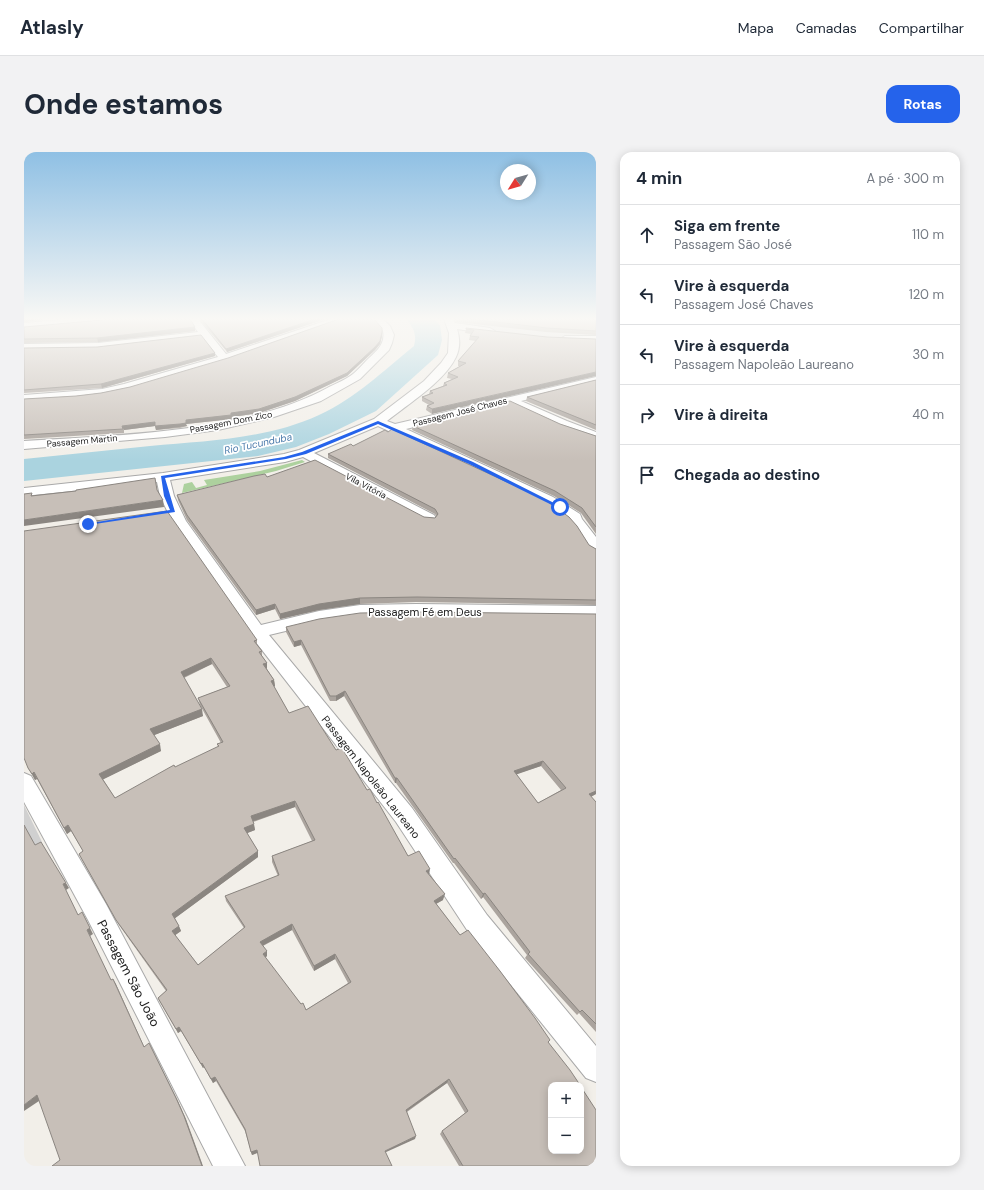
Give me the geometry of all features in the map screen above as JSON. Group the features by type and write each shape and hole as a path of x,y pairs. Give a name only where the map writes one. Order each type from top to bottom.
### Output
{"street":[{"path":"24,398 102,392 153,380 197,366"},
{"name":"Passagem Dom Zico","path":"140,436 218,426 270,415 302,405 344,385 369,366"},
{"path":"24,492 163,477 285,458 304,453 378,422 442,370 444,366"},
{"name":"Passagem José Chaves","path":"394,428 596,380"},
{"path":"509,400 563,424 596,436"},
{"path":"378,422 471,463 560,507 575,517 575,520 587,534 591,543 596,549"},
{"name":"Passagem Martin","path":"24,445 140,436"},
{"name":"Vila Vitória","path":"304,453 429,518"},
{"name":"Passagem Napoleão Laureano","path":"163,477 167,496 166,512 256,632 404,815 478,924 596,1068"},
{"name":"Passagem Fé em Deus","path":"256,632 319,617 360,611 596,612"},
{"name":"Passagem São João","path":"24,782 97,912 230,1166"}],"shaded area":[{"path":"24,805 42,842 24,853"}],"green space":[{"path":"302,460 305,462 276,471 182,493 184,484 192,482 196,488 207,485 204,480 260,471"}],"water":[{"name":"Rio Tucunduba","path":"389,366 425,366 376,411 329,434 296,447 258,456 24,481 24,459 236,438 279,429 299,423 319,415 345,401"}],"building":[{"path":"24,366 166,366 101,384 24,390"},
{"path":"200,366 354,366 347,373 295,397 259,409 231,413 231,415 186,420 186,423 180,424 155,426 155,422 122,426 123,429 24,435 24,399 76,396 130,387"},
{"path":"460,366 596,366 596,372 432,409 427,406 434,403 422,397 433,393 430,391 447,385 444,383 458,377 448,373"},
{"path":"596,380 596,425 527,397"},
{"path":"510,401 560,424 596,436 596,527 582,508 555,491 413,426"},
{"path":"392,429 544,499 569,517 577,526 589,545 596,549 596,600 417,597 360,598 319,604 280,614 275,604 256,610 187,515 177,495 254,476 265,474 267,477 315,460 424,517 435,518 438,514 435,509 328,454 351,444 353,446 385,430 388,432"},
{"path":"155,478 157,490 163,500 24,520 24,494 32,493 31,496 76,491"},
{"path":"167,511 257,640 254,641 262,651 259,652 267,663 263,664 274,680 271,681 289,713 308,706 336,750 342,748 367,790 370,789 377,803 378,802 408,856 419,851 430,869 426,871 445,894 434,901 460,935 468,930 535,1018 550,1040 548,1042 578,1082 548,1082 548,1154 584,1154 584,1092 596,1110 596,1166 463,1166 442,1131 468,1111 449,1079 406,1110 416,1136 385,1151 392,1166 260,1166 257,1150 251,1152 245,1129 215,1077 211,1079 179,1027 176,1029 158,998 167,990 116,920 79,854 83,851 68,825 64,828 34,772 32,774 24,758 24,531","holes":["211,658 230,686 198,698 223,742 217,744 219,746 175,767 174,765 115,798 99,774 160,744 150,729 202,709 181,672","295,801 315,840 272,856 279,875 225,896 245,927 198,965 172,931 179,926 172,914 258,851 244,828 254,824 251,816","292,924 314,966 335,954 351,982 306,1010 303,1003 301,1004 263,954 267,951 260,942"]},
{"path":"417,612 596,614 596,791 589,794 596,802 596,1024 582,1010 580,1012 528,954 530,952 485,893 483,894 455,858 454,859 397,778 395,778 345,691 336,696 330,696 301,640 294,642 286,627 319,619 360,613","holes":["543,761 566,788 538,803 514,771"]},
{"path":"24,825 35,845 41,842 66,883 63,884 78,915 82,912 90,928 87,930 111,980 113,979 144,1047 149,1043 176,1098 202,1166 52,1166 60,1160 37,1095 24,1105"}],"route":[{"path":"88,524 173,511 167,496 163,477 285,458 304,453 378,422 471,463 560,507"}]}
